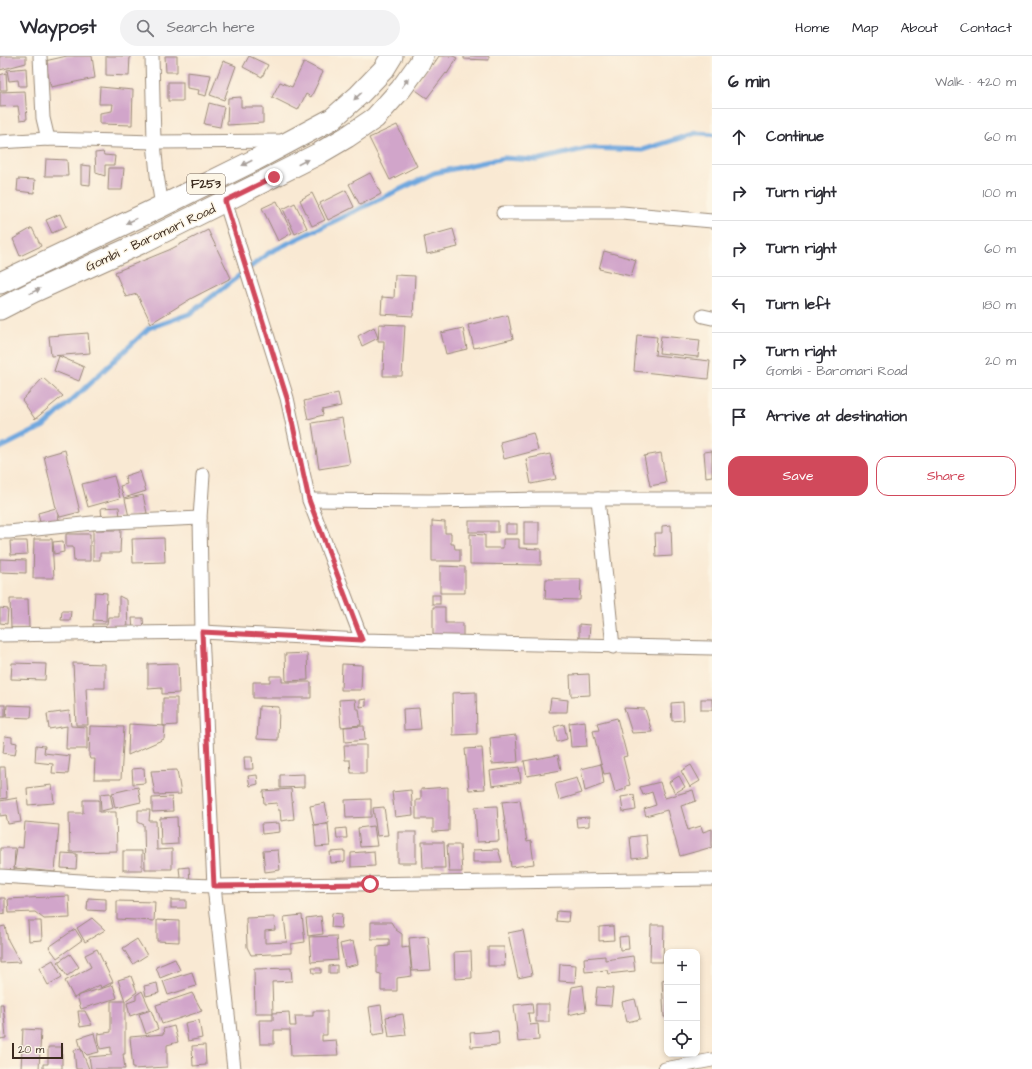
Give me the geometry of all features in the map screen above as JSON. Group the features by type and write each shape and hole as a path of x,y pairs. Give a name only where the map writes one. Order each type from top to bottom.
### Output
{"main road":[{"name":"Gombi - Baromari Road","path":"0,283 162,206 332,119 359,96 384,69 392,56"},
{"name":"Gombi - Baromari Road","path":"0,309 225,201 318,154 347,137 375,118 401,89 423,56"}],"street":[{"path":"40,56 43,118 48,139"},
{"path":"152,56 154,142 162,206"},
{"path":"0,142 48,139 154,142 292,140"},
{"path":"225,201 287,398 309,500 362,640"},
{"path":"503,212 622,213 712,221"},
{"path":"203,475 200,518 202,632 214,886 234,1069"},
{"path":"309,500 429,501 533,499 712,499"},
{"path":"598,499 612,647"},
{"path":"0,532 92,523 200,518"},
{"path":"0,635 202,632 362,640 612,647 712,648"},
{"path":"0,876 97,882 214,886 712,879"},
{"path":"665,1069 712,1060"}],"building":[{"path":"0,56 26,56 26,63 0,70"},
{"path":"67,56 92,56 95,78 51,87 45,61"},
{"path":"106,56 130,56 129,76 106,75"},
{"path":"165,56 177,56 177,72 166,72"},
{"path":"249,56 268,65 262,77 243,67"},
{"path":"439,56 453,56 457,58 447,74 446,73 427,98 413,88"},
{"path":"464,56 489,56 489,60 464,59"},
{"path":"223,61 236,66 224,100 210,95"},
{"path":"304,62 323,72 311,97 306,94 298,110 272,97 280,82 292,87"},
{"path":"26,68 27,86 19,86 18,80 9,81 7,70"},
{"path":"187,72 211,75 206,96 198,94 199,90 187,88"},
{"path":"6,73 7,90 0,90 0,75"},
{"path":"168,82 183,82 183,101 168,101"},
{"path":"100,87 133,90 132,125 100,124 100,113 112,111 113,104 99,104"},
{"path":"25,91 27,119 20,120 18,106 0,107 0,92"},
{"path":"241,97 241,107 263,107 263,123 227,125 228,98"},
{"path":"209,103 224,107 220,127 204,124"},
{"path":"397,125 417,166 390,180 369,138"},
{"path":"103,152 104,155 115,156 114,165 105,165 105,176 96,173 95,153"},
{"path":"46,159 67,160 68,176 45,176"},
{"path":"81,165 91,166 90,185 81,184"},
{"path":"109,168 124,168 122,190 108,190"},
{"path":"370,173 381,194 360,205 349,184"},
{"path":"18,179 35,180 34,193 17,191"},
{"path":"346,190 354,207 328,220 320,203"},
{"path":"312,193 325,220 312,226 300,200"},
{"path":"277,201 292,233 278,241 262,208"},
{"path":"295,203 307,228 295,234 283,209"},
{"path":"60,214 66,227 52,233 46,220"},
{"path":"32,228 41,246 20,256 13,239"},
{"path":"453,229 458,247 427,254 424,237"},
{"path":"208,230 231,278 192,298 151,323 137,294 126,297 115,272 169,250"},
{"path":"604,251 636,260 631,276 599,269"},
{"path":"395,275 415,276 413,316 381,314 382,297 394,298"},
{"path":"508,315 513,339 474,348 468,325"},
{"path":"379,324 405,325 402,376 383,376 384,341 378,341"},
{"path":"374,327 378,338 362,346 358,336"},
{"path":"463,328 467,349 446,354 441,333"},
{"path":"88,333 90,353 51,356 49,336"},
{"path":"637,335 657,337 655,355 710,361 708,379 634,371"},
{"path":"661,336 700,340 698,357 659,353"},
{"path":"59,356 84,367 79,381 54,371"},
{"path":"43,378 63,396 35,419 22,400"},
{"path":"338,393 341,406 322,410 323,415 308,419 304,401"},
{"path":"342,418 350,464 319,469 312,423"},
{"path":"533,433 538,450 504,459 500,442"},
{"path":"65,450 80,512 60,517 56,508 44,456"},
{"path":"712,451 712,476 706,477 704,452"},
{"path":"661,453 666,483 650,486 644,456"},
{"path":"550,454 556,479 531,484 526,459"},
{"path":"140,471 146,491 124,498 120,486 127,484 125,476"},
{"path":"114,476 120,498 88,507 82,484"},
{"path":"143,495 147,513 129,517 125,499"},
{"path":"119,507 120,518 102,519 101,508"},
{"path":"56,508 60,523 41,527 38,513"},
{"path":"432,521 445,522 445,533 451,533 451,544 454,544 455,549 460,549 460,561 432,561"},
{"path":"469,521 498,521 498,532 469,532"},
{"path":"524,522 539,522 539,544 524,544"},
{"path":"506,524 517,524 517,534 506,534"},
{"path":"671,525 672,556 656,557 655,533 662,533 662,526"},
{"path":"93,530 121,530 120,553 100,553 100,560 93,560"},
{"path":"66,534 90,534 90,561 74,561 73,547 66,547"},
{"path":"470,534 485,535 485,548 503,548 503,539 519,539 519,548 541,549 541,565 470,564"},
{"path":"164,538 165,562 133,563 132,539"},
{"path":"34,539 52,539 54,578 33,578"},
{"path":"10,541 27,541 28,554 11,555"},
{"path":"63,541 64,552 54,554 53,542"},
{"path":"0,559 26,560 26,573 0,572"},
{"path":"440,566 465,567 465,593 440,593"},
{"path":"546,579 581,579 580,600 545,599"},
{"path":"95,592 107,593 106,621 93,620"},
{"path":"432,595 440,595 440,604 432,604"},
{"path":"119,596 127,600 128,632 94,633 93,624 107,624 108,617 119,617"},
{"path":"10,599 28,599 29,628 11,628"},
{"path":"433,607 445,607 445,623 463,623 463,636 433,636"},
{"path":"0,608 8,609 7,624 0,623"},
{"path":"62,611 71,611 70,620 61,620"},
{"path":"132,618 143,618 144,631 133,631"},
{"path":"579,624 590,625 589,638 579,638"},
{"path":"307,653 308,680 286,681 285,654"},
{"path":"12,663 46,664 45,680 11,679"},
{"path":"73,663 105,664 105,688 86,688 88,725 76,725"},
{"path":"178,663 179,693 162,694 162,688 148,689 148,664"},
{"path":"342,664 362,665 361,690 341,690"},
{"path":"589,674 590,695 571,696 570,675"},
{"path":"270,676 282,676 282,682 311,682 311,698 253,698 253,682 270,682"},
{"path":"476,692 477,734 453,735 452,693"},
{"path":"163,698 177,698 177,725 163,726"},
{"path":"551,698 568,700 567,712 549,712"},
{"path":"355,699 356,709 359,709 361,725 341,727 339,700"},
{"path":"366,699 366,706 360,707 360,700"},
{"path":"701,699 712,699 712,710 701,710"},
{"path":"683,702 684,720 672,721 671,703"},
{"path":"0,705 5,705 5,717 0,717"},
{"path":"7,705 32,706 31,718 6,717"},
{"path":"259,706 279,707 278,740 257,739"},
{"path":"419,708 421,729 404,730 403,709"},
{"path":"624,708 645,709 652,732 632,733"},
{"path":"69,711 71,726 87,727 87,749 66,749 67,726 49,729 47,714"},
{"path":"617,718 627,756 623,757 630,785 626,786 626,789 615,792 610,773 604,774 593,731 599,730 597,723"},
{"path":"585,721 587,746 571,747 569,723"},
{"path":"129,724 165,726 164,739 128,755"},
{"path":"564,724 567,739 557,742 554,727"},
{"path":"90,726 124,727 121,779 94,779 95,759 90,759 89,756"},
{"path":"364,726 365,740 345,742 344,727"},
{"path":"516,735 518,762 492,764 490,738"},
{"path":"5,736 12,737 12,742 17,743 15,755 3,753"},
{"path":"36,745 45,746 44,753 70,756 68,774 52,773 53,764 35,762"},
{"path":"344,745 366,745 366,773 351,773 350,760 345,760"},
{"path":"482,748 485,789 469,790 465,749"},
{"path":"558,755 561,770 527,776 524,761"},
{"path":"244,757 252,757 253,769 245,769"},
{"path":"601,764 604,784 585,791 581,769"},
{"path":"691,765 700,781 690,787 681,771"},
{"path":"0,767 5,767 7,798 0,799"},
{"path":"519,767 521,782 492,786 490,771"},
{"path":"144,768 145,783 133,784 132,769"},
{"path":"177,770 181,794 155,795 151,771"},
{"path":"304,774 304,787 280,788 280,775"},
{"path":"257,775 258,784 250,786 248,776"},
{"path":"679,776 685,787 675,793 669,782"},
{"path":"577,778 582,793 559,800 555,784"},
{"path":"660,782 665,798 693,790 696,801 681,806 688,830 701,826 703,832 712,829 712,847 680,856 667,810 646,816 644,809 656,805 652,792 643,795 640,787"},
{"path":"52,785 54,803 28,805 27,788"},
{"path":"138,787 141,802 115,808 112,793"},
{"path":"448,787 449,831 433,832 433,819 416,819 416,800 421,800 421,789"},
{"path":"291,789 294,819 281,821 280,810 278,810 277,803 264,804 263,791"},
{"path":"411,790 413,815 395,817 392,792"},
{"path":"110,793 113,808 101,811 100,794"},
{"path":"634,795 636,810 623,812 621,797"},
{"path":"172,797 173,811 152,812 152,798"},
{"path":"17,798 21,822 8,824 6,815 0,816 0,801"},
{"path":"371,799 371,817 346,818 345,800"},
{"path":"83,800 99,800 99,812 116,812 117,851 70,852 69,813 83,813"},
{"path":"520,800 527,842 531,841 534,864 511,867 502,802"},
{"path":"325,803 329,822 314,825 310,806"},
{"path":"497,806 499,841 477,842 475,807"},
{"path":"384,807 388,835 377,836 373,808"},
{"path":"138,810 150,810 149,821 156,821 157,850 172,849 172,869 145,869 144,825 138,822"},
{"path":"177,817 178,844 161,845 160,818"},
{"path":"589,817 589,826 577,827 576,818"},
{"path":"25,822 59,825 55,872 14,868 17,847 23,848"},
{"path":"279,823 280,832 262,834 261,824"},
{"path":"328,824 330,846 316,847 314,825"},
{"path":"374,826 377,846 360,847 358,828"},
{"path":"346,828 347,838 337,838 336,829"},
{"path":"398,832 416,832 416,863 398,863"},
{"path":"646,835 648,857 632,859 630,837"},
{"path":"422,842 444,842 445,868 423,868"},
{"path":"447,845 460,845 462,872 449,872"},
{"path":"0,848 15,848 14,870 0,870"},
{"path":"498,849 502,862 473,862 473,850"},
{"path":"278,850 280,870 265,872 263,851"},
{"path":"123,851 142,851 142,870 123,870"},
{"path":"345,851 345,862 331,863 330,852"},
{"path":"374,851 375,866 351,867 351,853"},
{"path":"62,853 77,854 76,869 61,868"},
{"path":"189,867 190,883 181,884 179,868"},
{"path":"69,896 70,918 44,919 35,912 9,913 8,899"},
{"path":"0,898 5,898 5,913 0,914"},
{"path":"88,898 106,899 106,911 87,910"},
{"path":"171,900 186,900 186,908 171,908"},
{"path":"117,901 155,902 154,921 117,919"},
{"path":"557,911 569,912 568,922 556,921"},
{"path":"332,913 342,914 341,928 331,927"},
{"path":"302,915 305,942 291,944 291,953 251,955 247,947 246,918 274,917 275,930 265,931 265,943 287,942 284,917"},
{"path":"321,916 323,934 308,936 306,918"},
{"path":"92,918 105,930 85,942 77,928"},
{"path":"157,920 179,921 179,942 157,941"},
{"path":"28,921 41,921 42,940 29,941"},
{"path":"371,922 391,922 396,930 402,934 402,948 409,947 412,976 397,978 397,991 381,991 381,974 377,973 377,947 389,946 389,939 371,939"},
{"path":"651,925 664,925 663,962 650,962"},
{"path":"5,926 8,940 20,962 0,963 0,927"},
{"path":"613,926 614,940 599,941 599,927"},
{"path":"75,929 82,940 57,958 49,947"},
{"path":"523,930 532,975 518,978 508,933"},
{"path":"336,936 338,960 311,962 309,937"},
{"path":"428,936 431,970 412,971 409,938"},
{"path":"628,936 629,949 620,950 619,937"},
{"path":"137,939 147,955 133,964 123,948"},
{"path":"353,941 358,964 345,967 340,944"},
{"path":"488,947 504,947 505,966 488,966"},
{"path":"97,949 113,982 101,988 100,985 74,998 65,981 91,967 85,955"},
{"path":"471,951 472,978 455,979 454,952"},
{"path":"70,954 79,967 67,976 58,962"},
{"path":"605,956 605,960 633,956 635,971 608,974 607,970 585,972 584,958"},
{"path":"175,959 180,970 160,978 156,967"},
{"path":"53,960 62,977 48,985 39,968"},
{"path":"560,964 576,965 575,982 559,981"},
{"path":"337,965 337,973 329,973 329,966"},
{"path":"291,968 292,981 272,982 273,1013 255,1013 254,969"},
{"path":"312,968 321,968 321,973 313,973"},
{"path":"192,972 196,986 168,995 163,981"},
{"path":"131,976 137,992 125,1001 118,980"},
{"path":"662,980 664,980 664,1017"},
{"path":"157,983 159,993 146,996 144,986"},
{"path":"113,985 117,998 81,1009 77,996"},
{"path":"583,985 586,1011 568,1015 572,987"},
{"path":"597,987 613,988 611,1006 595,1005"},
{"path":"142,991 150,1009 130,1016 127,1003 136,1000 136,995"},
{"path":"192,993 202,1011 162,1024 156,1005"},
{"path":"635,999 640,1019 627,1022 622,1002"},
{"path":"111,1001 125,1001 125,1054 123,1054 125,1069 91,1069 89,1057 111,1055 111,1047 100,1049 98,1034 111,1032"},
{"path":"532,1003 533,1013 528,1013 530,1025 538,1024 539,1040 518,1042 514,1005"},
{"path":"0,1004 3,1004 6,1038 0,1039"},
{"path":"536,1004 549,1004 549,1022 536,1022"},
{"path":"381,1005 385,1033 373,1035 369,1007"},
{"path":"151,1010 158,1029 146,1034 139,1014"},
{"path":"78,1011 85,1011 92,1025 80,1027"},
{"path":"313,1011 327,1011 327,1035 322,1035 322,1041 336,1040 338,1055 291,1056 290,1030 274,1030 274,1044 260,1044 259,1020 273,1020 273,1013 289,1012 290,1026 296,1026 295,1016 313,1016"},
{"path":"403,1014 406,1035 389,1037 386,1017"},
{"path":"199,1020 202,1038 188,1041 185,1023"},
{"path":"174,1026 178,1042 167,1045 167,1067 133,1069 130,1037 164,1034 163,1029"},
{"path":"23,1029 41,1030 39,1069 21,1069"},
{"path":"498,1031 499,1045 471,1047 470,1033"},
{"path":"94,1033 99,1052 87,1055 81,1049 78,1038"},
{"path":"205,1045 206,1065 193,1066 192,1046"},
{"path":"48,1047 62,1047 62,1069 43,1069 43,1064 48,1064"},
{"path":"81,1049 89,1069 76,1069 74,1050"}],"waterway":[{"path":"0,448 44,426 149,328 189,314 270,252 434,173 504,158 537,160 588,148 642,150 696,133 712,134"}],"route":[{"path":"274,177 225,201 287,398 309,500 362,640 202,632 214,886 370,884"}]}
